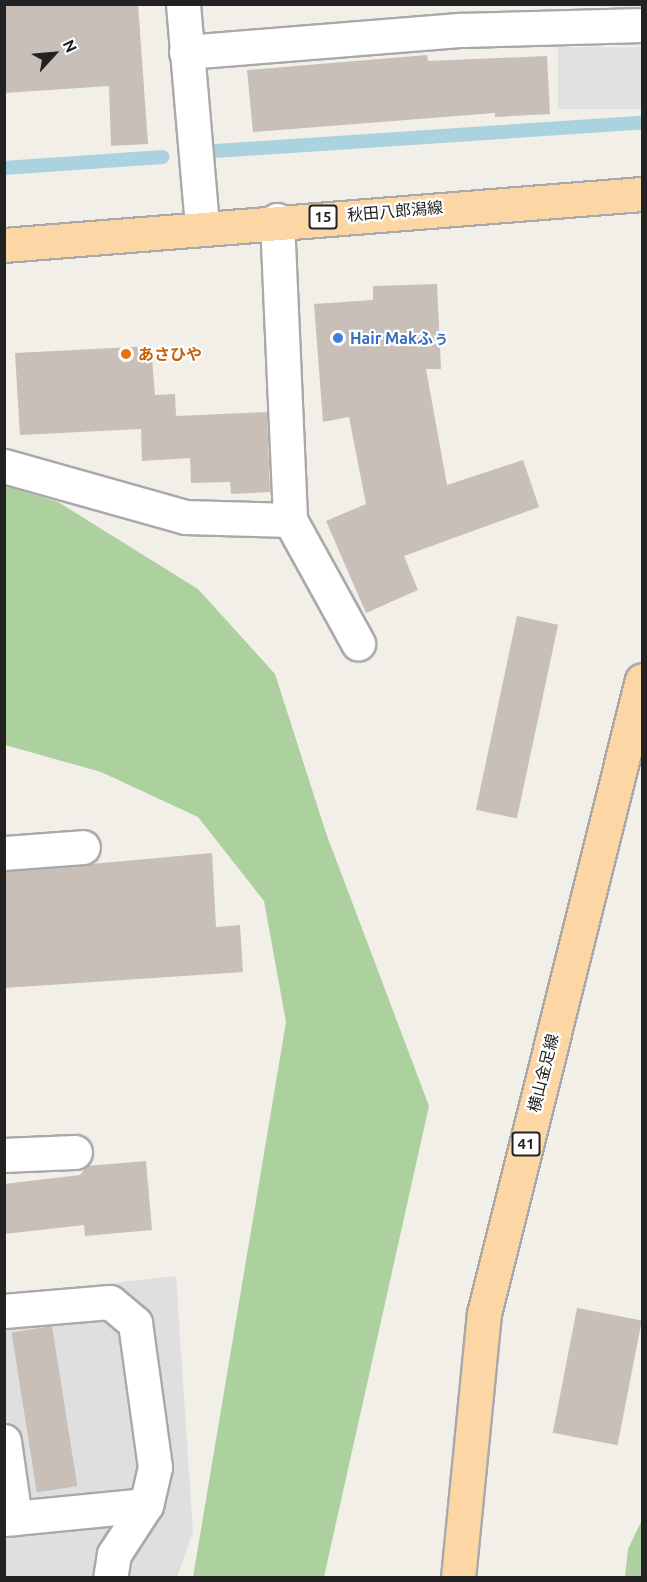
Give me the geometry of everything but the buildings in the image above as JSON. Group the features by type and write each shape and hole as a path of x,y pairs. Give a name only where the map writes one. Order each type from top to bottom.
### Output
{"main road":[{"name":"秋田八郎潟線","path":"4,245 277,220 642,195"},
{"name":"横山金足線","path":"458,1578 484,1314 642,680"}],"street":[{"path":"183,4 202,226"},
{"path":"186,52 466,17 642,25"},
{"path":"277,220 290,520 358,643"},
{"path":"4,466 185,518 290,520"},
{"path":"4,853 83,847"},
{"path":"4,1155 75,1152"},
{"path":"4,1311 110,1302 135,1323 155,1467 146,1505 114,1554 110,1578"},
{"path":"4,1442 10,1518 146,1505"}],"shaded area":[{"path":"558,47 642,47 642,109 558,109"},
{"path":"176,1276 193,1532 177,1577 5,1577 4,1295"}],"green space":[{"path":"5,486 58,502 198,589 275,674 326,833 429,1106 324,1577 193,1577 286,1022 264,901 198,817 101,772 5,745"},
{"path":"642,1520 642,1577 625,1577 628,1549"}],"waterway":[{"path":"215,151 642,123"},
{"path":"4,168 163,157"}],"place":[{"name":"Hair Makふぅ","path":"338,338"},
{"name":"あさひや","path":"126,354"}]}
